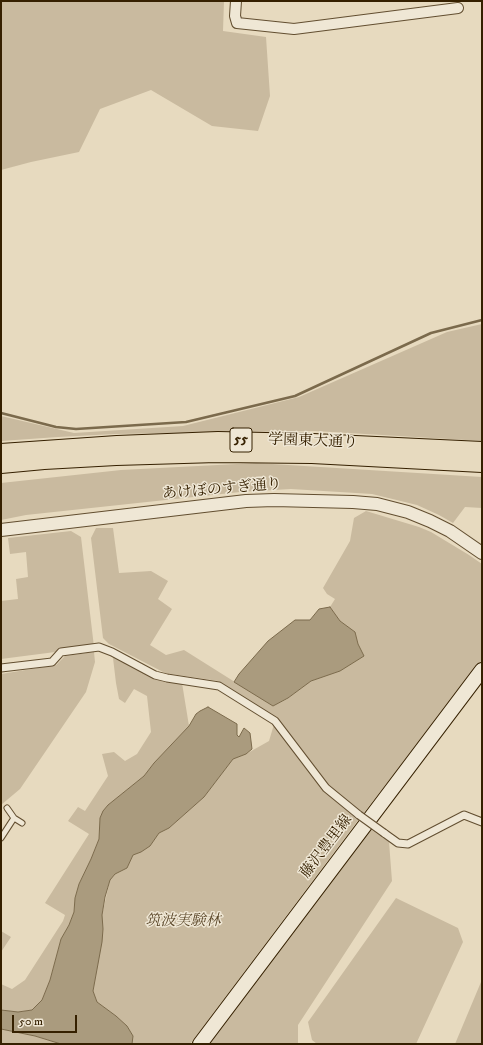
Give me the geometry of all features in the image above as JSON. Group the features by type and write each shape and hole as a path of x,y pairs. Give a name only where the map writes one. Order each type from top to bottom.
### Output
{"main road":[{"name":"学園東大通り","path":"1,452 117,444 233,440 377,444 482,450"},
{"name":"学園東大通り","path":"1,466 44,461 116,457 217,454 312,455 482,464"},
{"name":"藤沢豊里線","path":"200,1044 482,670"}],"street":[{"path":"236,1 235,16 237,23 294,29 458,8"},
{"name":"あけぼのすぎ通り","path":"1,530 246,501 274,500 353,502 377,504 408,512 450,531 482,553"},
{"path":"1,668 52,662 62,652 99,648 112,652 155,675 219,686 275,721 326,788 359,815 398,843 408,844 464,816 482,822"}],"lane":[{"path":"8,808 14,818 22,823"},
{"path":"1,838 14,818"}],"green space":[{"path":"1,1 224,1 223,31 266,37 270,96 258,131 212,126 151,90 100,109 79,152 1,170"},
{"path":"482,324 482,441 315,431 115,434 1,441 1,416 74,433 183,426 299,397 447,332"},
{"path":"256,463 482,477 482,508 465,507 453,523 417,505 372,494 291,489 240,492 26,515 1,520 1,483 121,470"},
{"name":"筑波実験林","path":"366,511 431,532 482,564 482,660 356,823 190,1044 132,1044 133,1036 127,1026 97,1002 93,991 103,929 102,915 110,880 115,874 127,868 133,855 150,846 159,833 169,828 204,797 233,759 246,754 269,741 275,721 272,715 218,681 165,673 109,644 103,638 91,538 96,528 113,528 119,573 151,571 168,581 158,599 172,609 150,645 166,655 184,650 273,706 287,699 311,681 340,671 364,656 358,644 355,632 340,621 330,607 335,599 327,594 323,588 350,541 354,518"},
{"path":"71,531 81,537 94,647 1,659 1,601 18,599 16,579 28,577 26,552 10,554 8,538"},
{"path":"94,652 95,662 86,692 20,789 1,805 1,674 56,665 65,656"},
{"path":"114,657 145,674 164,682 182,683 189,726 154,763 144,776 108,805 100,818 99,839 79,884 75,898 74,912 61,939 50,980 42,1000 32,1010 18,1012 1,1010 1,984 12,989 25,980 63,921 65,915 45,903 89,834 68,821 78,807 85,811 108,776 102,754 114,752 125,761 137,754 151,732 147,696 134,689 125,703 119,699"},
{"path":"370,829 389,842 392,881 298,1025 298,1044 210,1044"},
{"path":"396,898 458,928 463,942 416,1044 317,1044 312,1040 308,1022"},
{"path":"1,931 11,937 1,952"},
{"path":"482,981 482,1044 455,1044 481,982"},
{"path":"1,1029 35,1036 61,1044 1,1044"}],"shaded area":[{"path":"330,607 340,621 355,632 358,644 364,656 340,671 311,681 288,698 273,706 234,682 239,674 268,641 295,620 310,620 319,609"},
{"path":"208,707 237,724 237,735 239,737 244,728 250,733 252,749 246,754 233,759 204,797 169,828 159,833 150,846 133,855 127,868 115,874 110,880 105,897 102,915 102,942 93,991 97,1002 127,1026 133,1036 132,1044 61,1044 35,1036 1,1029 1,1010 18,1012 32,1010 42,1000 50,980 61,939 74,912 75,898 79,884 99,839 100,818 103,811 108,805 144,776 154,763 189,726 196,714"}],"waterway":[{"path":"1,413 56,427 76,429 186,422 295,396 431,333 482,320"}]}
